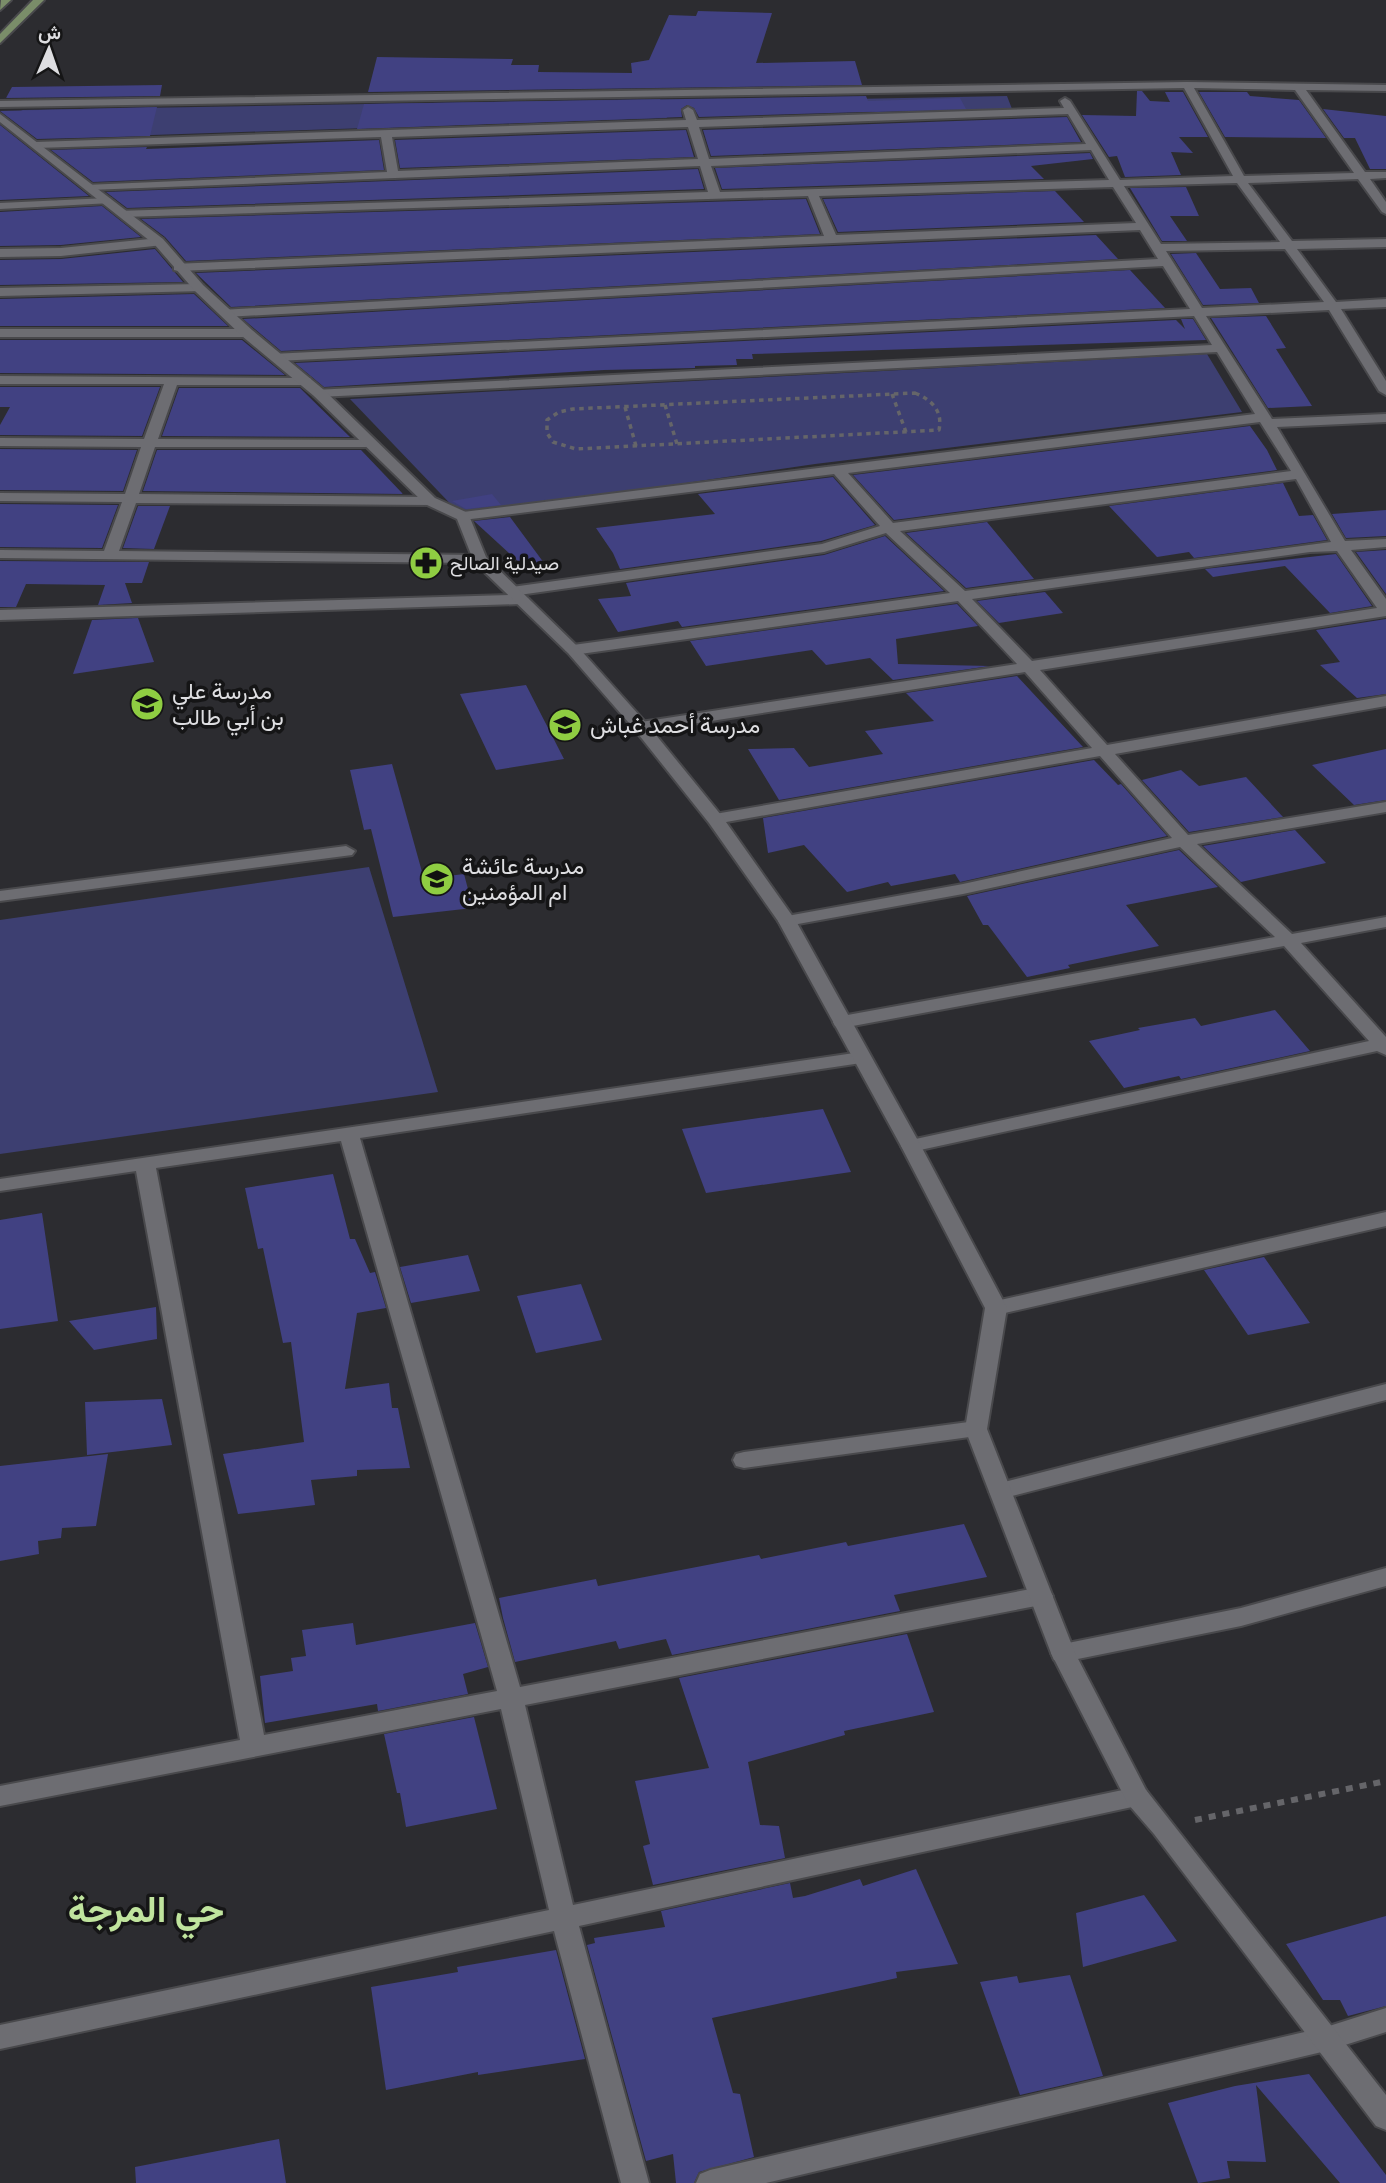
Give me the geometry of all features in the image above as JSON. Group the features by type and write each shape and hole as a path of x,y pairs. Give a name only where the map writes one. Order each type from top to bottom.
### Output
{"main road":[{"path":"0,7 6,0"},
{"path":"0,40 39,0"}],"street":[{"path":"1187,85 1240,180 1332,305 1386,391"},
{"path":"0,103 1187,85 1386,88"},
{"path":"1298,86 1386,210"},
{"path":"641,727 1386,611 1342,548 1300,474 1056,88"},
{"path":"681,93 693,122 715,195"},
{"path":"36,145 1071,111"},
{"path":"0,117 159,242 178,267 225,313 312,387 430,501 463,516 837,469 1266,420 1386,418"},
{"path":"386,133 393,173"},
{"path":"89,187 1094,147"},
{"path":"122,213 1386,175"},
{"path":"812,192 832,240"},
{"path":"0,206 107,201"},
{"path":"178,267 1143,226"},
{"path":"0,253 61,252 159,242"},
{"path":"1157,248 1386,243"},
{"path":"225,313 1166,262"},
{"path":"0,292 199,288"},
{"path":"278,356 1386,303"},
{"path":"0,333 247,333"},
{"path":"0,380 172,380 312,387 1221,348"},
{"path":"110,555 172,380"},
{"path":"0,442 372,444"},
{"path":"837,469 889,527 962,597 1029,667 1184,841 1289,941 1385,1045"},
{"path":"0,615 516,595 824,548 889,527 1300,474"},
{"path":"0,497 430,501"},
{"path":"463,516 479,559 573,650 641,727 715,820 787,921 911,1146 996,1308 976,1429 1063,1653 1137,1797 1386,2117"},
{"path":"573,650 1310,548 1342,548 1386,543"},
{"path":"0,554 479,559"},
{"path":"715,820 1386,701"},
{"path":"787,921 976,886 1184,841 1386,807"},
{"path":"0,896 346,851"},
{"path":"842,1022 1386,922"},
{"path":"911,1146 1385,1045"},
{"path":"0,1185 861,1058"},
{"path":"349,1134 511,1698 564,1920 635,2183"},
{"path":"145,1164 254,1747"},
{"path":"996,1308 1386,1219"},
{"path":"1000,1491 1386,1392"},
{"path":"744,1460 976,1429"},
{"path":"1063,1653 1241,1617 1386,1577"},
{"path":"0,1796 1041,1596"},
{"path":"0,2037 1137,1797"},
{"path":"710,2183 1326,2039 1386,2020"}],"path":[{"path":"915,393 929,398 942,421 939,430 560,448 549,440 545,429 547,419 559,412 665,405 915,393"},
{"path":"892,394 906,432"},
{"path":"665,405 678,444"},
{"path":"625,407 636,446"},
{"path":"1163,1827 1386,1781"}],"shaded area":[{"path":"1007,96 1012,109 876,112 704,102"},
{"path":"660,99 667,118 63,138 21,110"},
{"path":"1207,354 1242,412 815,464 462,516 350,399"},
{"path":"369,867 438,1092 0,1154 0,920"}],"building":[{"path":"698,11 772,13 756,63 855,61 862,85 368,92 377,57 513,59 511,65 539,65 538,72 632,73 631,63 649,60 669,15 696,16"},
{"path":"162,85 160,96 6,98 12,87"},
{"path":"1137,91 1142,91 1150,101 1170,102 1165,92 1183,92 1208,137 1179,137 1193,153 1171,152 1181,175 1125,177 1117,156 1109,157 1082,115 1136,116"},
{"path":"1199,92 1247,92 1250,96 1299,100 1326,138 1225,137"},
{"path":"866,96 868,101 960,98 966,109 699,117 694,108 687,105 681,109 682,117 357,129 364,104"},
{"path":"157,107 150,136 37,139 0,111"},
{"path":"1323,109 1386,116 1386,169 1370,169 1355,138 1344,138"},
{"path":"1067,117 1081,142 711,156 703,130"},
{"path":"0,125 89,196 0,200"},
{"path":"686,130 694,157 400,168 395,140"},
{"path":"379,140 384,170 93,182 51,150 147,147 146,149"},
{"path":"1090,153 1093,159 1031,166 1044,179 722,189 715,168"},
{"path":"698,169 704,189 127,208 106,192"},
{"path":"1186,187 1199,216 1170,216 1187,241 1162,241 1130,188"},
{"path":"1055,191 1084,222 838,232 823,199"},
{"path":"806,199 820,234 186,261 165,237 141,219"},
{"path":"102,206 141,237 61,245 0,246 0,212"},
{"path":"1096,235 1118,259 231,307 196,273"},
{"path":"155,249 183,282 0,285 0,260 61,259"},
{"path":"1196,253 1220,289 1251,288 1259,303 1203,305 1171,254"},
{"path":"1130,270 1165,308 281,351 243,319"},
{"path":"194,294 228,326 0,326 0,299"},
{"path":"1266,316 1286,348 1276,349 1312,406 1268,408 1211,318"},
{"path":"1181,319 1193,319 1206,340 752,354 753,359 736,359 737,365 324,387 295,363 1176,320 1185,329"},
{"path":"0,340 242,340 285,375 0,373"},
{"path":"0,387 160,387 142,436 0,435 0,425 10,407 0,407"},
{"path":"179,388 300,388 350,437 162,436"},
{"path":"1250,426 1277,470 894,520 853,475"},
{"path":"0,449 137,450 123,491 0,490"},
{"path":"157,450 361,450 403,494 143,491"},
{"path":"833,477 875,525 821,541 620,569 596,528 715,514 698,494"},
{"path":"1283,483 1299,516 1313,515 1327,540 1194,558 1189,552 1157,557 1109,506"},
{"path":"492,494 501,505 466,509 452,501"},
{"path":"0,504 118,505 102,548 0,547"},
{"path":"138,506 170,506 154,549 123,548"},
{"path":"1386,510 1386,536 1346,538 1332,514"},
{"path":"510,517 544,563 532,574 474,521"},
{"path":"987,522 1034,579 966,588 906,533"},
{"path":"885,536 944,591 682,627 678,621 618,632 598,599 631,596 626,583 824,555"},
{"path":"1386,550 1386,594 1356,552"},
{"path":"1336,554 1372,606 1330,613 1285,566 1213,577 1205,569"},
{"path":"0,561 149,562 142,583 125,583 132,603 98,605 105,585 26,584 16,607 0,607"},
{"path":"1045,592 1063,613 999,623 977,601"},
{"path":"957,604 978,626 896,639 898,664 990,666 893,680 870,658 826,665 812,650 706,666 690,641"},
{"path":"138,618 154,662 73,674 92,620"},
{"path":"1386,619 1386,694 1357,698 1320,665 1340,662 1316,630"},
{"path":"1017,676 1083,747 779,800 748,749 794,748 809,767 883,754 865,731 934,721 906,693"},
{"path":"526,685 564,759 496,770 460,694"},
{"path":"1386,749 1386,800 1354,805 1312,765"},
{"path":"1094,760 1118,785 1121,784 1167,836 960,882 955,874 891,886 888,882 847,892 804,845 768,853 763,818"},
{"path":"392,764 424,879 464,874 473,908 393,917 371,829 364,830 350,770"},
{"path":"1181,770 1199,786 1246,777 1283,817 1189,832 1142,780"},
{"path":"1295,830 1326,863 1241,882 1203,846"},
{"path":"1179,850 1218,887 1126,905 1159,946 1068,965 1070,968 1027,977 988,925 983,925 967,896"},
{"path":"1275,1010 1310,1051 1181,1079 1179,1076 1124,1088 1089,1041 1140,1030 1138,1028 1195,1018 1201,1026"},
{"path":"823,1109 851,1172 706,1193 682,1129"},
{"path":"333,1174 350,1239 355,1239 370,1273 375,1272 386,1308 357,1313 345,1389 389,1383 392,1408 398,1408 410,1468 357,1470 357,1476 311,1480 315,1505 238,1514 223,1454 304,1442 291,1342 283,1343 263,1248 258,1249 245,1188"},
{"path":"42,1213 58,1321 0,1329 0,1220"},
{"path":"468,1255 480,1291 411,1303 400,1267"},
{"path":"1264,1257 1310,1323 1248,1335 1204,1270"},
{"path":"581,1284 602,1340 536,1353 517,1296"},
{"path":"156,1307 157,1339 94,1350 69,1321"},
{"path":"162,1399 172,1445 87,1455 85,1402"},
{"path":"108,1454 96,1526 62,1528 61,1538 38,1541 39,1554 0,1561 0,1466"},
{"path":"964,1524 987,1577 894,1595 900,1611 672,1655 666,1639 619,1649 616,1641 515,1662 499,1598 596,1579 598,1586 759,1555 761,1559 846,1542 848,1546"},
{"path":"353,1623 356,1645 475,1623 488,1667 463,1674 468,1694 378,1711 377,1704 265,1723 260,1676 293,1671 291,1658 306,1656 302,1630"},
{"path":"907,1634 934,1712 844,1731 845,1735 748,1762 760,1825 779,1826 785,1858 653,1885 643,1846 650,1844 635,1781 709,1768 679,1678"},
{"path":"474,1717 497,1809 406,1827 384,1734"},
{"path":"916,1869 958,1964 896,1972 897,1978 712,2018 733,2093 740,2094 754,2157 699,2172 694,2183 676,2183 673,2154 646,2161 587,1945 595,1943 594,1938 665,1927 661,1911 790,1883 793,1898 860,1879 863,1886"},
{"path":"1144,1895 1177,1941 1083,1967 1076,1913"},
{"path":"1386,1916 1386,2006 1348,2016 1340,2000 1323,2000 1286,1944"},
{"path":"556,1950 585,2059 478,2075 478,2072 386,2090 371,1987 458,1972 457,1967"},
{"path":"1070,1975 1103,2076 1020,2095 980,1982 1017,1976 1019,1983"},
{"path":"1309,2074 1386,2175 1386,2183 1340,2183 1256,2085 1266,2162 1227,2161 1230,2178 1198,2183 1168,2103 1235,2086"},
{"path":"279,2139 286,2183 136,2183 135,2167"}],"place":[{"name":"صيدلية الصالح","path":"426,563"},
{"name":"مدرسة علي بن أبي طالب","path":"147,704"},
{"name":"مدرسة أحمد غباش","path":"565,725"},
{"name":"مدرسة عائشة ام المؤمنين","path":"437,879"}],"district":[{"name":"حي المرجة","path":"146,1908"}]}
